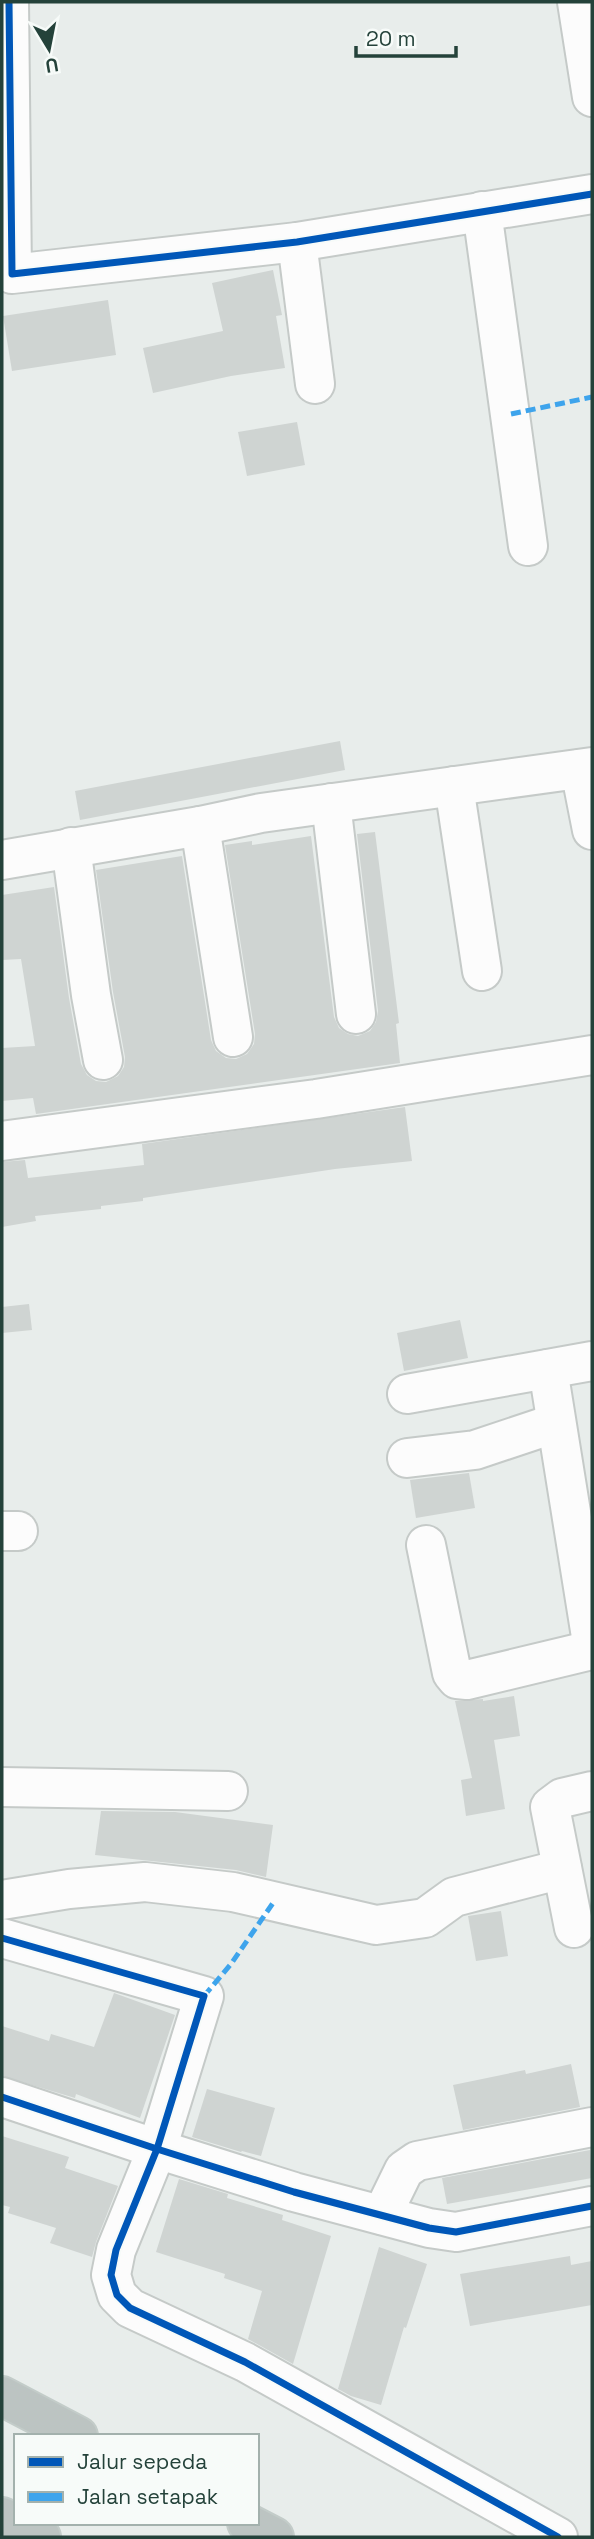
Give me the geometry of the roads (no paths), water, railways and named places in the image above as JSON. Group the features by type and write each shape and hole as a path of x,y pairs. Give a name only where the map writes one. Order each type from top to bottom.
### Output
{"highway":[{"path":"2,2396 74,2434"},
{"path":"18,2525 41,2537"},
{"path":"251,2525 274,2537"}],"street":[{"path":"577,2 592,97"},
{"path":"7,19 7,275 297,242 592,194"},
{"path":"482,211 528,546"},
{"path":"297,242 315,384"},
{"path":"2,860 261,813 586,768 592,830"},
{"path":"454,786 482,971"},
{"path":"331,803 356,1014"},
{"path":"201,826 233,1037"},
{"path":"71,847 91,995 103,1060"},
{"path":"2,1141 316,1099 592,1055"},
{"path":"407,1394 592,1361"},
{"path":"548,1369 592,1643"},
{"path":"407,1458 475,1450 556,1423"},
{"path":"426,1545 452,1672 457,1679 467,1680 592,1650"},
{"path":"2,1787 229,1791"},
{"path":"574,1928 550,1807 562,1798 592,1791"},
{"path":"2,1900 69,1889 145,1882 233,1892 376,1925 425,1918 454,1897 562,1869"},
{"path":"2,1938 204,1996 157,2150 116,2250 111,2275 117,2295 130,2308 245,2362 558,2537"},
{"path":"2,2097 157,2150 294,2192 429,2228 456,2232 592,2206"},
{"path":"382,2215 404,2170 417,2161 592,2126"}]}
